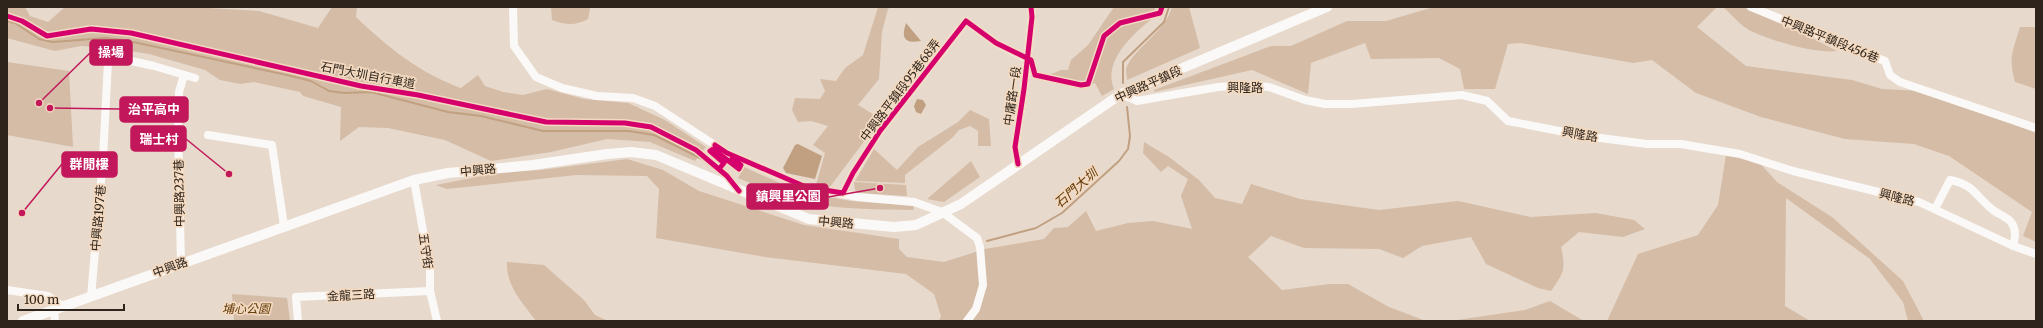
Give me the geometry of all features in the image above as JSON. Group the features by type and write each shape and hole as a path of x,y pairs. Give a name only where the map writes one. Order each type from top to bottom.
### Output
{"street":[{"path":"513,7 514,46 536,77 562,88 597,96 633,98 655,106 727,153 806,187 858,197 914,202 942,212 977,238 980,248 983,285 976,309 967,321"},
{"name":"中庸路一段","path":"1018,164 1015,146 1032,17 1031,7"},
{"name":"中興路平鎮段","path":"942,212 961,204 1121,94 1328,7"},
{"name":"中興路平鎮段456巷","path":"1751,7 1885,61 1890,75 1900,82 2036,128"},
{"name":"中興路平鎮段95巷68弄","path":"842,193 880,131 966,21 996,43 1027,59"},
{"name":"中興路197巷","path":"91,297 103,158 108,62 114,57 154,66 195,78"},
{"name":"中興路237巷","path":"181,263 178,128 179,92 184,75"},
{"name":"興隆路","path":"1121,94 1137,101 1218,87 1247,85 1269,87 1305,100 1325,104 1352,104 1462,96 1487,101 1508,121 1585,136 1647,144 1682,144 1740,154 1793,171 1919,202 2013,246 2036,254"},
{"path":"208,135 272,145 284,226"},
{"name":"中興路","path":"23,321 54,316 64,307 181,263 414,180 448,173 631,152 656,155 809,219 894,227 916,225 942,212"},
{"name":"五守街","path":"414,180 430,270 430,291 437,321"},
{"path":"1934,209 1950,180 1965,183 1980,195 1992,210 2011,222 2016,235 2013,246"},
{"path":"7,290 48,296 64,307"},
{"name":"金龍三路","path":"298,321 296,297 430,291"}],"green space":[{"path":"7,7 25,7 30,16 48,22 65,7 190,7 259,11 318,28 332,7 357,7 356,17 392,49 418,67 446,82 461,88 478,75 485,86 503,92 523,95 547,89 584,99 628,103 665,120 706,147 695,161 650,142 607,139 551,152 491,161 445,140 388,128 359,127 340,141 341,107 303,96 300,92 254,82 240,84 220,80 205,70 149,54 111,48 81,46 55,51 7,38"},
{"path":"551,7 589,7 590,9 588,19 579,23 570,24 552,20"},
{"path":"878,7 891,7 888,9 882,32 879,79 858,105 881,119 829,188 816,185 825,153 813,145 828,126 811,121 798,122 792,110 795,98 820,99 825,91 820,79 836,81 845,68 863,55"},
{"path":"1114,7 1155,7 1154,17 1129,39 1116,58 1112,68 1111,79 1114,89 1102,96 1095,83 1084,88 1042,78 1038,72 1049,75 1061,70 1068,70 1071,60 1088,45"},
{"path":"1172,7 1189,7 1200,48 1127,80 1126,70 1133,56 1155,34 1168,16"},
{"path":"1434,7 1717,7 1697,27 1746,66 1852,80 1882,89 1922,91 2036,133 2036,242 2023,236 2032,212 1949,156 1914,144 1845,139 1761,117 1696,93 1652,60 1633,63 1521,43 1508,44 1495,89 1464,89 1460,69 1439,58 1371,59 1365,43 1311,63 1308,94 1252,70 1154,92 1154,90 1271,46 1291,46 1347,21 1386,21"},
{"path":"1723,7 1743,7 1837,51 1805,48 1780,42 1758,34 1742,25"},
{"path":"2020,27 2036,27 2036,89 2015,82 2012,66 2012,54"},
{"path":"7,62 69,71 73,147 7,135"},
{"path":"970,110 989,119 991,146 978,146 978,131 970,126 959,130 952,138 905,175 905,183 855,181 874,149 897,170 918,147 958,122"},
{"path":"1144,142 1169,157 1199,180 1215,198 1242,204 1251,184 1300,199 1379,210 1458,201 1531,217 1596,213 1634,220 1645,229 1623,237 1579,232 1561,247 1563,270 1551,291 1538,288 1486,264 1471,237 1422,246 1403,258 1379,249 1304,248 1271,236 1248,257 1282,290 1330,284 1348,284 1389,307 1426,321 939,321 941,316 934,294 906,274 765,257 656,238 659,189 647,176 576,175 447,189 436,185 502,172 541,170 627,159 663,170 699,191 804,225 899,239 899,249 907,257 944,262 985,249 1044,239 1054,228 1068,227 1086,211 1096,231 1128,223 1153,221 1192,229 1181,196 1188,179 1168,166 1161,172 1143,153"},
{"path":"1727,149 1757,160 1777,182 1832,217 1903,281 1924,321 1908,321 1903,302 1870,259 1786,198 1785,306 1810,321 1607,321 1638,254 1698,235 1718,205"},
{"path":"971,161 980,177 944,202 927,199"},
{"path":"744,167 800,192 851,201 913,206 914,210 849,208 801,201 738,178"},
{"path":"854,182 906,185 907,196 859,193 855,190"},
{"path":"507,262 544,265 584,300 595,315 608,321 536,321 520,300 512,286 507,271"},
{"name":"埔心公園","path":"232,294 287,298 290,321 234,321"},
{"path":"1550,301 1584,321 1450,321 1525,310"}],"shaded area":[{"path":"906,23 921,41 911,42 905,39 904,33"},
{"path":"917,99 923,100 926,105 921,114 916,112 914,106"},
{"path":"798,144 822,156 815,179 786,173 783,168 795,145"}],"waterway":[{"name":"石門大圳","path":"1123,83 1123,62 1164,22 1169,7"},
{"name":"石門大圳","path":"7,21 15,23 39,39 53,42 105,38 124,40 287,75 311,81 329,91 344,93 371,92 448,112 481,116 543,131 629,131 654,135 702,159 721,174"},
{"name":"石門大圳","path":"987,241 1036,228 1062,213 1119,161 1128,149 1130,136 1127,107"}],"cycle path":[{"path":"1018,164 1015,147 1024,89 1032,17 1031,7"},
{"path":"715,145 727,153 806,187 843,193 853,173 880,131 966,21 996,43 1031,60 1035,75 1081,85 1088,84 1104,36 1120,23 1160,13 1162,7"},
{"name":"石門大圳自行車道","path":"7,16 22,21 47,36 91,29 131,33 361,86 418,95 546,122 625,123 651,127 696,150 727,176 739,191"},
{"path":"719,169 724,163 710,151 713,149 739,169 741,165 732,159"}],"place":[{"name":"操場","path":"39,103"},
{"name":"治平高中","path":"50,108"},
{"name":"瑞士村","path":"229,174"},
{"name":"鎮興里公園","path":"880,188"},
{"name":"群閒樓","path":"22,213"}]}
